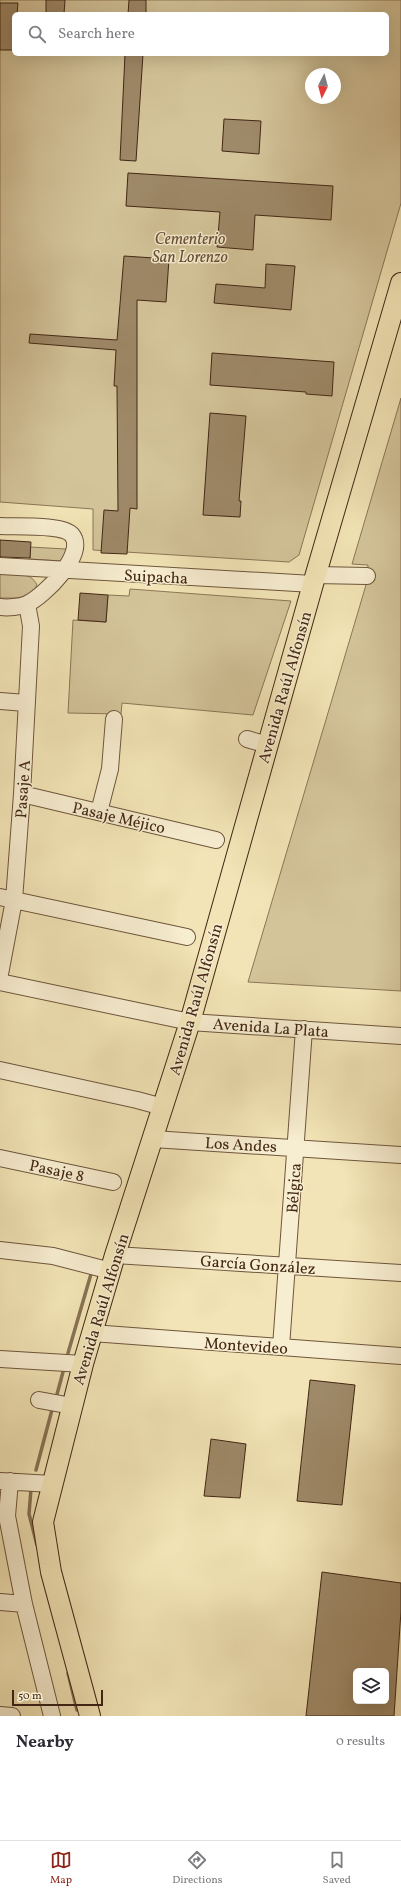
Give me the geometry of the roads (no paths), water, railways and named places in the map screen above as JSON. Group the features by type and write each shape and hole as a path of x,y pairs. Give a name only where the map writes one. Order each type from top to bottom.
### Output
{"main road":[{"name":"Avenida Raúl Alfonsín","path":"90,1716 51,1572 43,1522 52,1484 55,1403 83,1364 113,1263 190,1022 314,580 401,283"}],"street":[{"path":"0,526 60,528 72,534 76,545 74,555 54,582 27,604 8,608 0,607"},
{"name":"Suipacha","path":"0,566 314,580 367,576"},
{"name":"Pasaje A","path":"0,974 7,898 22,794 31,626 27,604"},
{"path":"0,701 26,702"},
{"path":"99,812 110,769 114,719"},
{"path":"247,739 268,745"},
{"name":"Pasaje Méjico","path":"22,794 216,840"},
{"path":"7,898 187,937"},
{"name":"Avenida La Plata","path":"0,982 190,1022 401,1036"},
{"name":"Bélgica","path":"281,1347 304,1030"},
{"path":"0,1070 136,1100 163,1108"},
{"name":"Los Andes","path":"153,1139 401,1155"},
{"name":"Pasaje 8","path":"0,1158 113,1182"},
{"name":"García González","path":"0,1250 113,1263 288,1265 401,1274"},
{"name":"Montevideo","path":"92,1333 401,1356"},
{"path":"0,1359 83,1364"},
{"path":"52,1484 5,1481 7,1516 24,1604 52,1716"},
{"path":"0,1602 24,1604"},
{"path":"0,1715 12,1716"}],"waterway":[{"path":"68,1353 91,1274"},
{"path":"56,1398 63,1372"},
{"path":"36,1470 53,1406"},
{"path":"31,1489 29,1514 37,1545"},
{"path":"68,1673 77,1710"}],"park label":[{"name":"Cementerio San Lorenzo","path":"190,247"}]}
